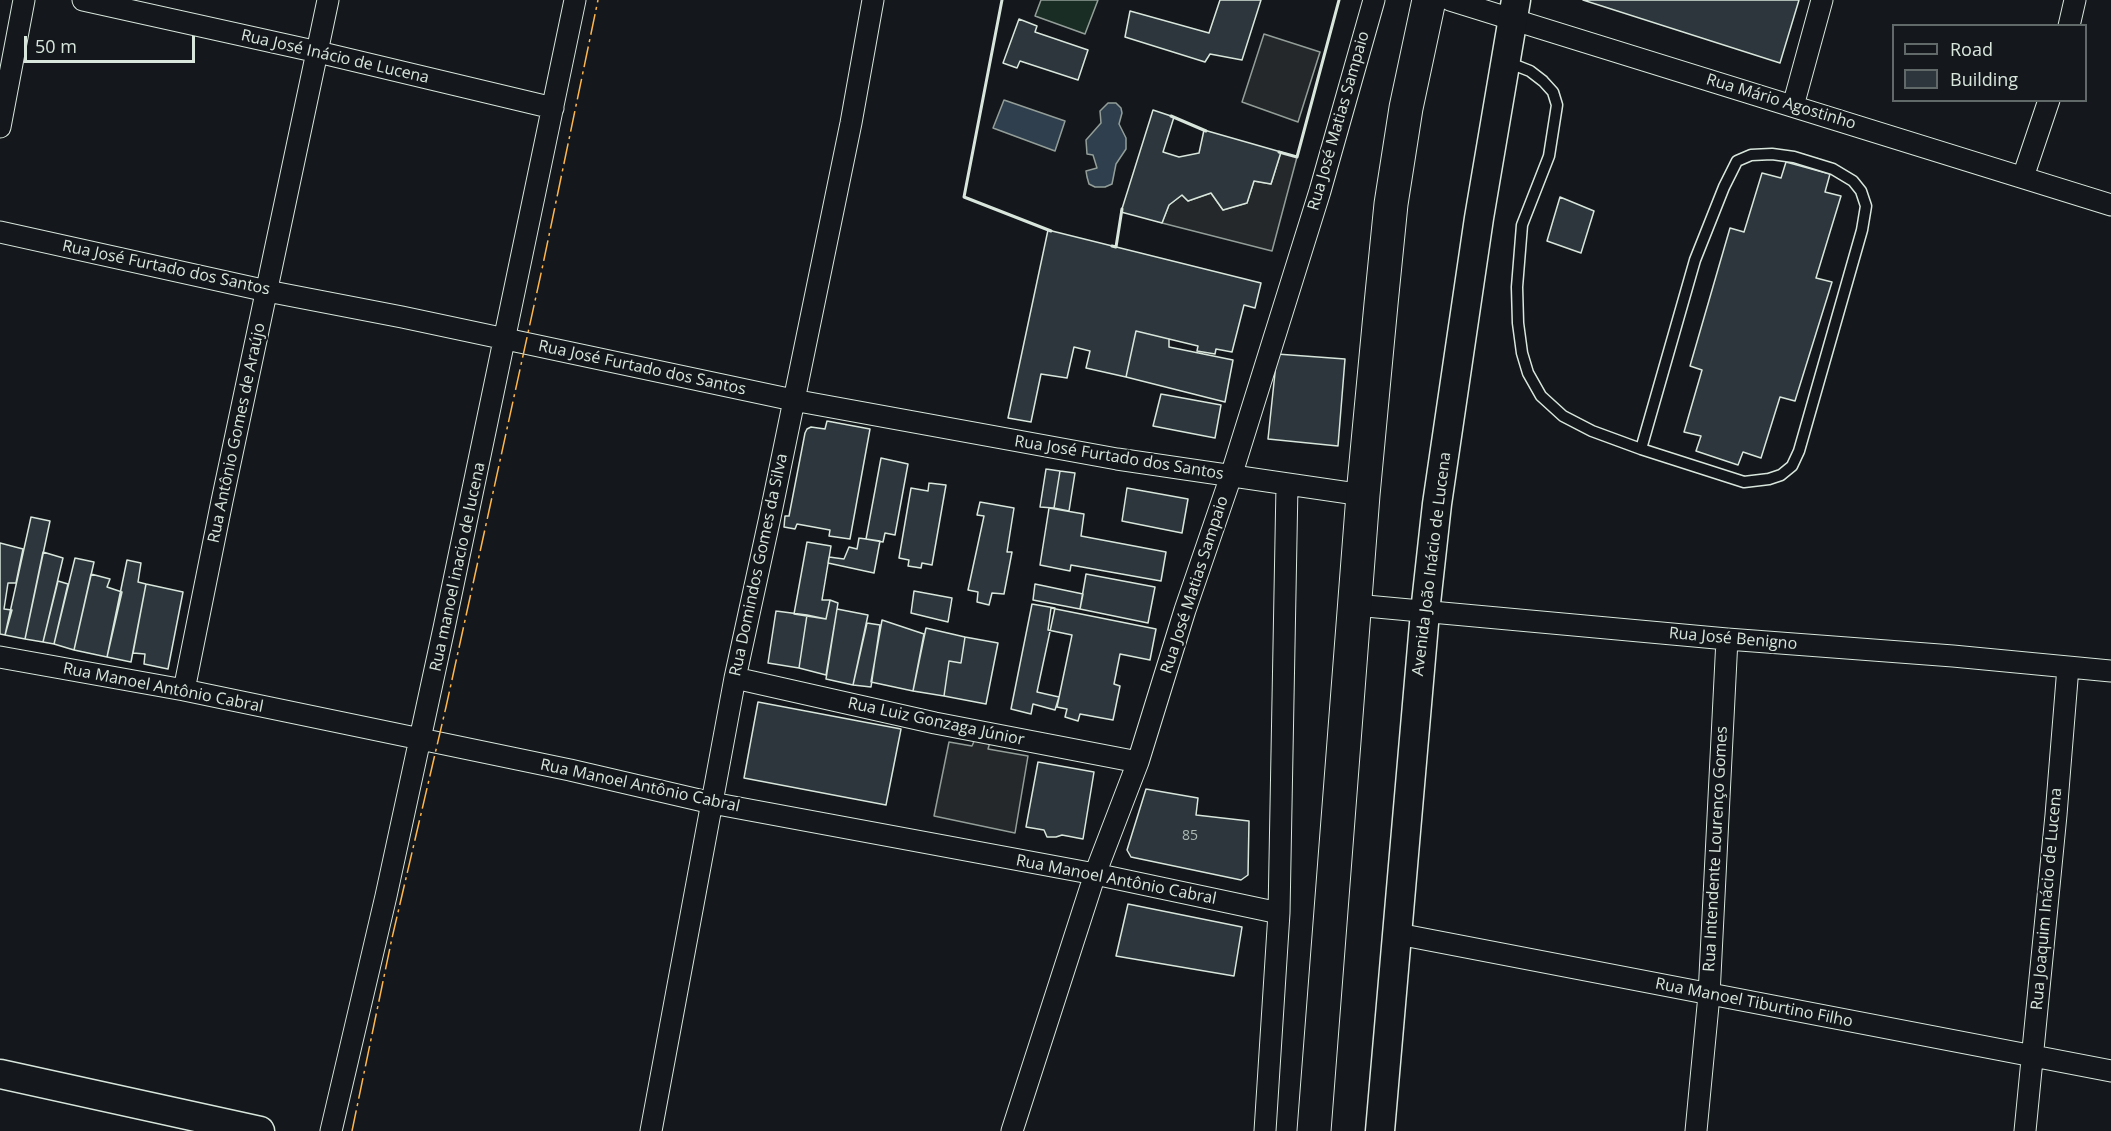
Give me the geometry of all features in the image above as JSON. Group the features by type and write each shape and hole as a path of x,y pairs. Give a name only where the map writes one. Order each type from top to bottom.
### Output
{"highway":[{"path":"1314,1131 1364,495 1391,204 1406,108 1429,0"}],"street":[{"path":"0,127 24,0"},
{"name":"Rua José Inácio de Lucena","path":"82,0 318,52 553,108"},
{"name":"Rua Antônio Gomes de Araújo","path":"184,690 328,0"},
{"name":"Rua manoel inacio de lucena","path":"331,1131 420,740 506,339 575,0"},
{"name":"Rua Domindos Gomes da Silva","path":"651,1131 735,678 770,517 873,0"},
{"name":"Rua José Matias Sampaio","path":"1012,1131 1095,874 1138,762 1185,610 1231,476 1320,191 1374,0"},
{"name":"Rua Mário Agostinho","path":"1450,0 1514,10 1793,106 2111,205"},
{"path":"1793,106 1822,0"},
{"path":"2069,24 2075,0"},
{"name":"Avenida João Inácio de Lucena","path":"1380,1131 1425,612 1437,504 1472,264 1514,10"},
{"path":"2023,177 2048,102"},
{"name":"Rua José Furtado dos Santos","path":"0,232 267,291 792,400 1118,459 1364,495"},
{"path":"1265,1131 1279,913 1287,485"},
{"name":"Rua José Benigno","path":"1355,605 2111,671"},
{"name":"Rua Intendente Lourenço Gomes","path":"1696,1131 1708,995 1727,639"},
{"name":"Rua Manoel Antônio Cabral","path":"0,657 184,690 570,770 712,803 1095,874 1279,913"},
{"name":"Rua Joaquim Inácio de Lucena","path":"2025,1131 2068,667"},
{"name":"Rua Luiz Gonzaga Júnior","path":"735,678 946,725 1138,762"},
{"name":"Rua Manoel Tiburtino Filho","path":"1398,934 2111,1071"},
{"path":"0,1074 260,1131"}],"lane":[{"path":"1505,61 1530,71 1543,81 1553,92 1557,105 1548,156 1522,225 1517,286 1518,323 1522,353 1528,374 1541,396 1563,416 1592,431 1641,449 1744,482 1769,480 1792,466 1799,451 1862,230 1866,206 1861,191 1853,181 1833,169 1794,157 1772,154 1751,155 1737,161 1724,187 1695,260 1641,449"}],"green space":[{"path":"1041,0 1098,0 1085,34 1035,16"}],"shaded area":[{"path":"1264,34 1320,52 1298,122 1242,102"},
{"path":"1281,152 1297,157 1272,251 1162,223 1169,205 1182,195 1188,201 1211,193 1223,210 1247,203 1254,181 1271,184"},
{"path":"975,739 990,742 988,749 1028,756 1015,833 934,816 949,742 972,746"}],"water":[{"path":"1004,100 1065,121 1055,151 993,128"},
{"path":"1108,103 1116,103 1121,108 1119,124 1126,138 1126,149 1116,164 1112,184 1095,187 1089,184 1087,177 1086,171 1097,168 1093,155 1087,154 1086,140 1101,123 1100,111"}],"building":[{"path":"1220,0 1261,0 1242,60 1210,54 1205,62 1125,37 1130,11 1209,33"},
{"path":"1583,0 1799,0 1780,63"},
{"path":"1019,19 1037,26 1035,32 1088,50 1078,80 1020,61 1017,68 1003,63"},
{"path":"1153,110 1174,117 1163,152 1179,157 1199,153 1204,130 1281,152 1271,184 1254,181 1247,203 1223,210 1211,193 1188,201 1182,195 1169,205 1162,223 1121,212"},
{"path":"1786,162 1830,174 1825,192 1841,196 1816,278 1832,282 1795,401 1780,397 1761,458 1743,452 1738,465 1696,451 1701,436 1684,432 1702,370 1690,366 1730,228 1744,232 1762,173 1781,178"},
{"path":"1560,197 1594,211 1581,253 1547,241"},
{"path":"1048,230 1261,283 1255,308 1244,305 1232,352 1216,349 1215,354 1197,351 1198,346 1136,331 1126,377 1086,368 1090,351 1074,347 1067,378 1041,374 1031,422 1008,418"},
{"path":"1136,331 1169,339 1169,347 1233,360 1225,402 1126,377"},
{"path":"1277,354 1345,359 1338,446 1268,439"},
{"path":"1161,394 1221,405 1215,438 1153,426"},
{"path":"827,421 870,429 850,539 829,536 830,530 797,524 795,529 784,527 785,516 789,516 805,433 811,427 825,429"},
{"path":"881,458 908,464 895,535 885,533 883,542 866,539"},
{"path":"1046,469 1060,471 1054,508 1040,507"},
{"path":"1060,471 1075,473 1069,511 1054,508"},
{"path":"929,483 946,485 932,565 922,563 921,568 908,566 909,560 899,558 911,488 928,491"},
{"path":"1127,488 1188,499 1182,533 1122,521"},
{"path":"980,502 1014,508 1007,552 1012,552 1004,594 992,593 989,605 977,602 978,592 968,590 984,516 977,515"},
{"path":"1049,508 1084,514 1081,536 1166,552 1161,581 1071,565 1070,571 1040,565"},
{"path":"31,517 50,521 25,639 5,635"},
{"path":"859,538 880,541 874,573 828,563 829,557 844,559 849,547 857,549"},
{"path":"807,542 831,546 822,600 830,600 826,619 794,614"},
{"path":"0,543 23,549 16,583 8,583 4,609 12,610 5,635 0,634"},
{"path":"43,552 63,558 43,642 25,639"},
{"path":"75,558 94,562 74,650 54,644"},
{"path":"127,560 141,563 138,582 146,584 131,662 107,657"},
{"path":"91,574 110,579 107,587 122,592 107,657 74,650"},
{"path":"1086,574 1155,587 1148,623 1080,609"},
{"path":"58,581 68,584 54,644 43,642"},
{"path":"146,584 183,592 168,669 144,664 145,654 133,653"},
{"path":"1035,584 1083,594 1080,609 1033,600"},
{"path":"914,591 952,598 948,622 911,613"},
{"path":"830,600 838,603 826,675 799,668 807,615 826,619"},
{"path":"1032,604 1055,608 1037,692 1059,697 1055,710 1033,704 1031,714 1011,709"},
{"path":"1051,608 1156,629 1150,660 1120,654 1114,684 1120,686 1113,720 1080,714 1078,721 1065,717 1067,709 1057,707 1072,635 1048,630"},
{"path":"837,609 868,615 853,685 826,679"},
{"path":"776,611 807,615 799,668 768,663"},
{"path":"882,620 924,634 913,691 871,682"},
{"path":"867,623 880,625 871,687 853,685"},
{"path":"926,628 965,637 961,663 949,661 944,696 913,691"},
{"path":"965,637 998,643 986,704 944,696 949,661 961,663"},
{"path":"758,702 901,729 886,805 744,778"},
{"path":"1038,762 1094,772 1083,839 1062,835 1047,837 1044,830 1026,827"},
{"path":"1146,789 1198,798 1196,815 1249,821 1248,875 1241,880 1131,857 1127,850"},
{"path":"1128,904 1242,927 1234,976 1116,956"}],"wall":[{"path":"1002,0 964,197 1051,231"},
{"path":"1279,152 1297,157 1339,0"},
{"path":"1171,116 1206,131"},
{"path":"1112,246 1116,247 1122,209"}],"power":[{"path":"352,1131 392,938 446,707 542,269 598,0"}]}
